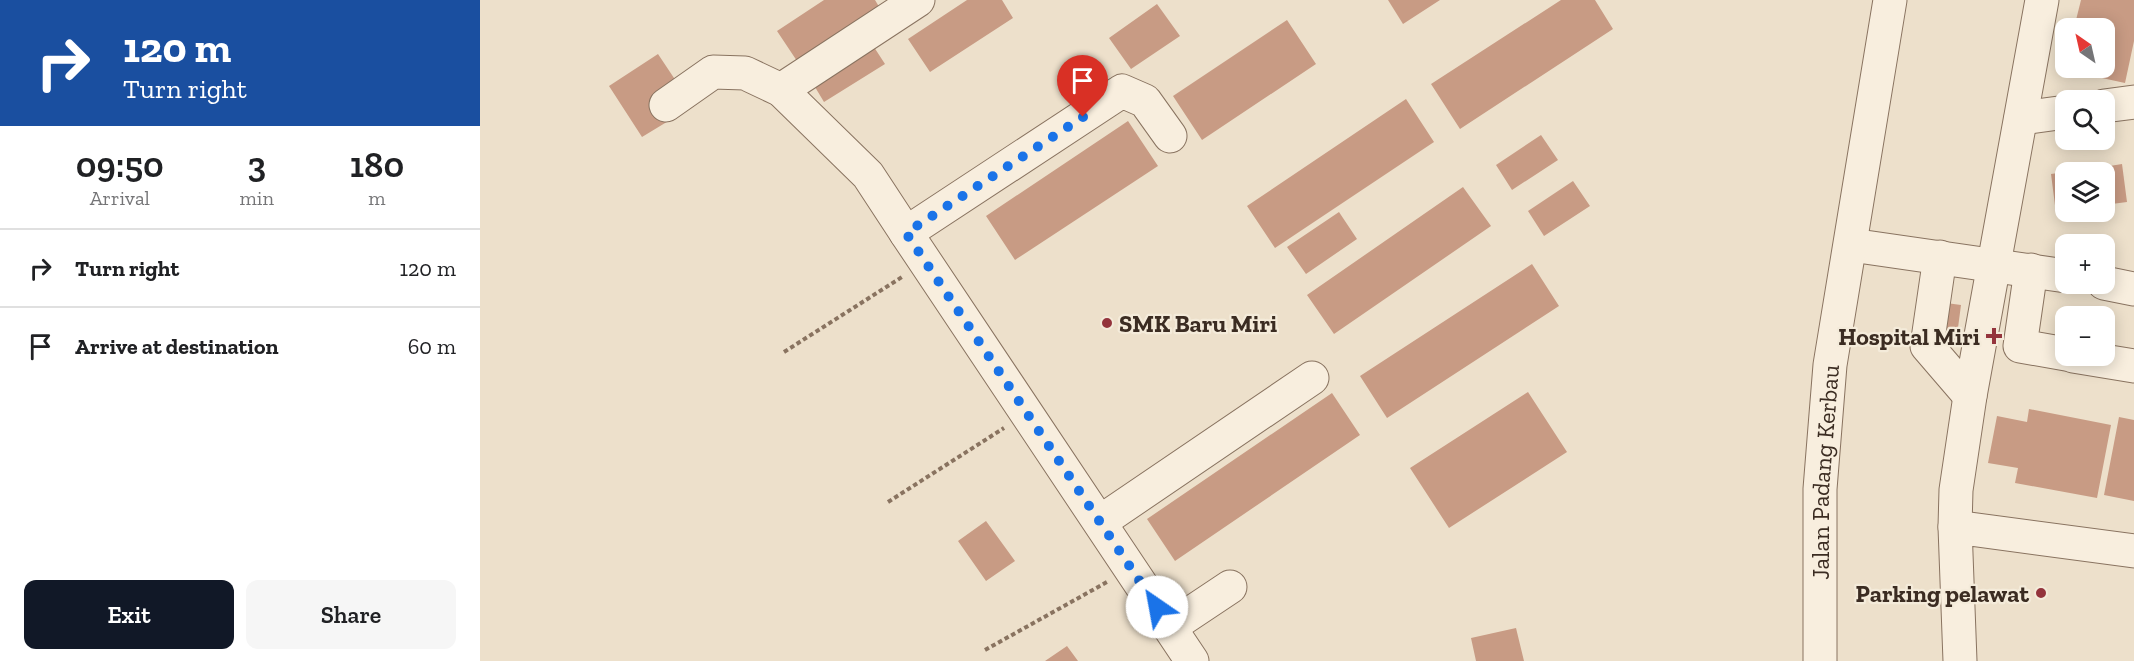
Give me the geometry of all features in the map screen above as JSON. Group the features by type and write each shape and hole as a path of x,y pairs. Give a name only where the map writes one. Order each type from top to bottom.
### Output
{"street":[{"path":"781,90 918,0"},
{"name":"Jalan Padang Kerbau","path":"1820,661 1820,489 1830,365 1890,0"},
{"path":"1960,661 1955,527 1956,490 1970,396 2042,0"},
{"path":"666,105 713,72 745,73 781,90 868,175 1192,661"},
{"path":"906,233 1122,91 1145,101 1170,136"},
{"path":"2115,105 2134,102"},
{"path":"2021,118 2055,113"},
{"path":"1851,244 2055,274"},
{"path":"1940,257 1927,346 1970,396"},
{"path":"2031,270 2020,346 2055,352"},
{"path":"2115,285 2134,289"},
{"path":"2115,363 2134,366"},
{"path":"1101,522 1312,378"},
{"path":"1955,527 2134,551"},
{"path":"1170,627 1230,587"}],"path":[{"path":"784,352 926,262"},
{"path":"888,502 1027,413"},
{"path":"985,650 1131,568"}],"building":[{"path":"824,0 875,0 881,10 799,64 777,31"},
{"path":"967,0 1002,0 1013,18 930,72 908,39"},
{"path":"1388,0 1440,0 1403,24"},
{"path":"1561,0 1595,0 1613,29 1460,129 1431,84"},
{"path":"2081,0 2134,0 2134,41 2125,83 2102,78 2115,78 2115,18 2076,18"},
{"path":"1157,4 1180,36 1131,69 1109,38"},
{"path":"1287,20 1316,64 1202,140 1173,96"},
{"path":"872,44 885,64 824,102 812,82"},
{"path":"658,54 678,84 670,120 642,137 609,86"},
{"path":"1406,99 1434,142 1275,248 1247,206"},
{"path":"1128,121 1158,166 1015,260 986,216"},
{"path":"1541,135 1558,160 1512,190 1496,165"},
{"path":"2122,164 2127,202 2115,204 2115,165"},
{"path":"2055,173 2055,205 2051,174"},
{"path":"1573,181 1590,206 1544,236 1528,211"},
{"path":"1463,187 1491,226 1334,334 1307,295"},
{"path":"1339,212 1357,239 1306,274 1287,247"},
{"path":"1532,264 1559,306 1387,418 1360,376"},
{"path":"1939,302 1961,305 1956,343 1934,340"},
{"path":"1528,392 1567,452 1449,528 1410,468"},
{"path":"1332,393 1360,435 1175,561 1147,519"},
{"path":"2029,409 2111,425 2097,498 2015,483 2018,468 1988,463 1997,416 2027,422"},
{"path":"2119,417 2134,420 2134,501 2104,495"},
{"path":"986,521 1015,561 986,581 958,541"},
{"path":"1516,628 1524,661 1476,661 1471,638"},
{"path":"1067,646 1078,661 1045,661"}],"place":[{"name":"SMK Baru Miri","path":"1107,323"},
{"name":"Hospital Miri","path":"1994,336"},
{"name":"Parking pelawat","path":"2041,593"}],"route":[{"path":"1083,117 906,233 1157,607"}]}
